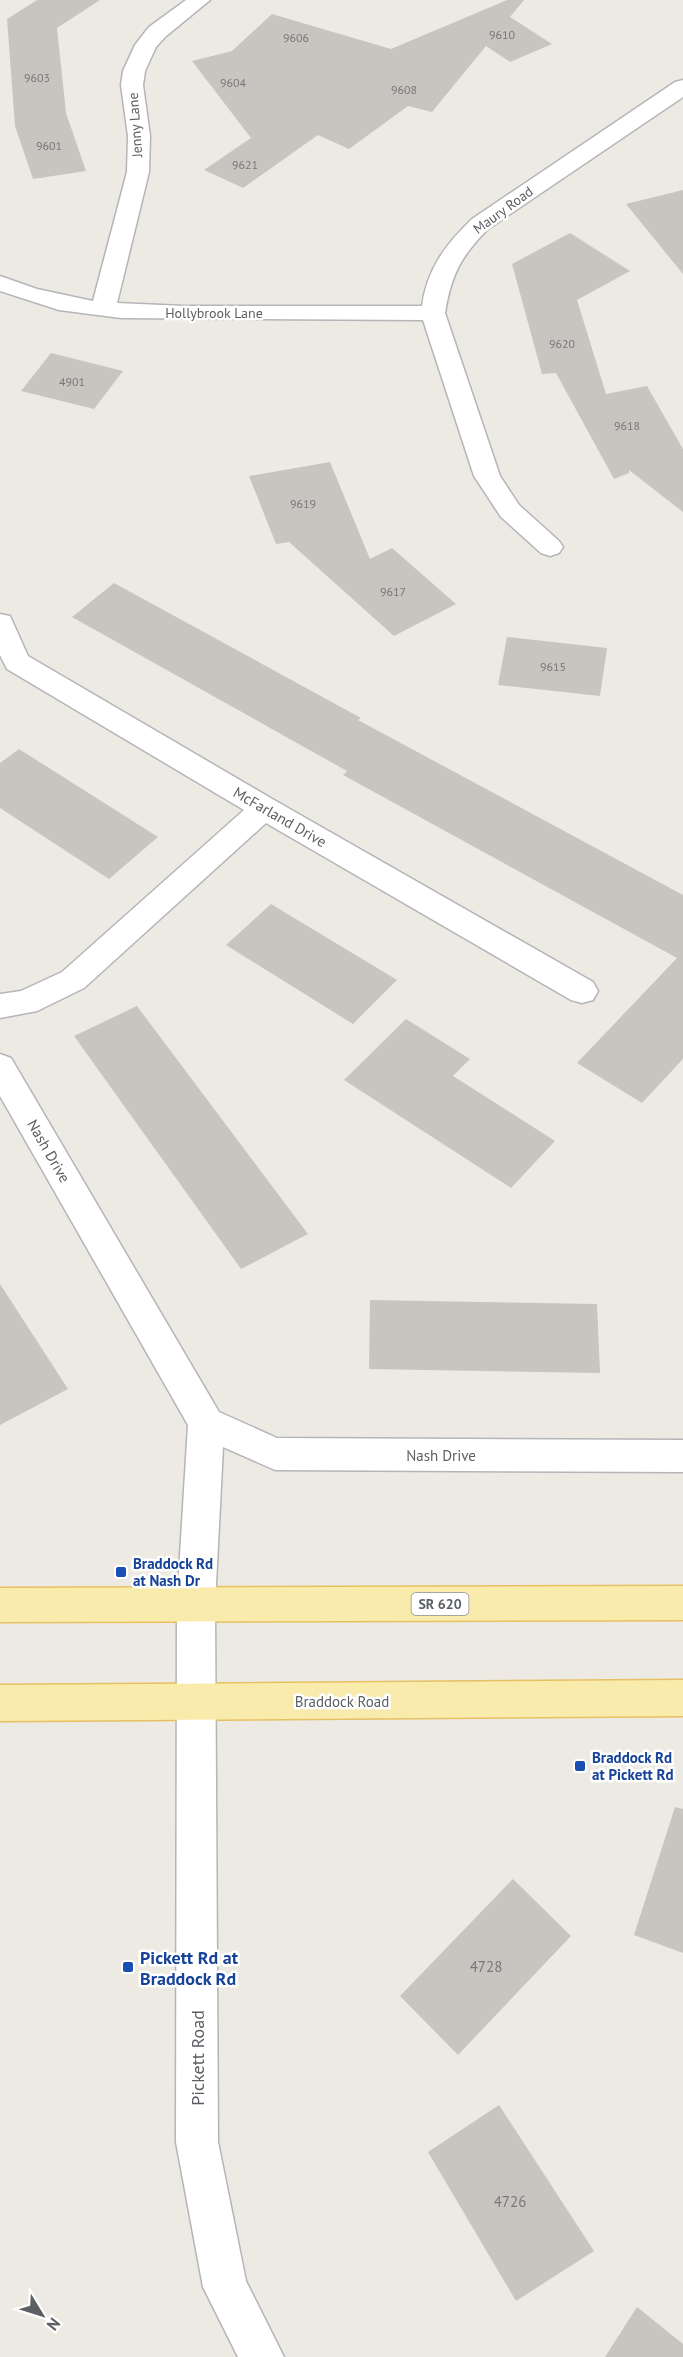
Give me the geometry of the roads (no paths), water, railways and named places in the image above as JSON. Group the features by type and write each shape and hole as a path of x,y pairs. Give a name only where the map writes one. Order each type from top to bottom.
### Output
{"main road":[{"name":"SR 620","path":"0,1605 683,1603"},
{"name":"Braddock Road","path":"0,1703 683,1698"}],"street":[{"name":"Jenny Lane","path":"103,309 138,172 139,136 134,115 132,85 134,71 146,45 157,32 199,0"},
{"name":"Maury Road","path":"550,547 510,511 487,476 433,313 436,286 441,271 460,243 480,224 683,87"},
{"name":"Hollybrook Lane","path":"0,283 23,294 103,309 161,313 433,313"},
{"name":"McFarland Drive","path":"0,622 8,666 264,808 582,991"},
{"path":"0,1006 26,1002 73,980 264,808"},
{"name":"Nash Drive","path":"0,1067 206,1423 275,1454 683,1456"},
{"path":"196,1604 206,1423"},
{"name":"Pickett Road","path":"196,1604 197,2142 225,2287 262,2357"}],"place":[{"name":"Braddock Rd at Nash Dr","path":"121,1572"},
{"name":"Braddock Rd at Pickett Rd","path":"580,1766"},
{"name":"Pickett Rd at Braddock Rd","path":"128,1967"}]}
